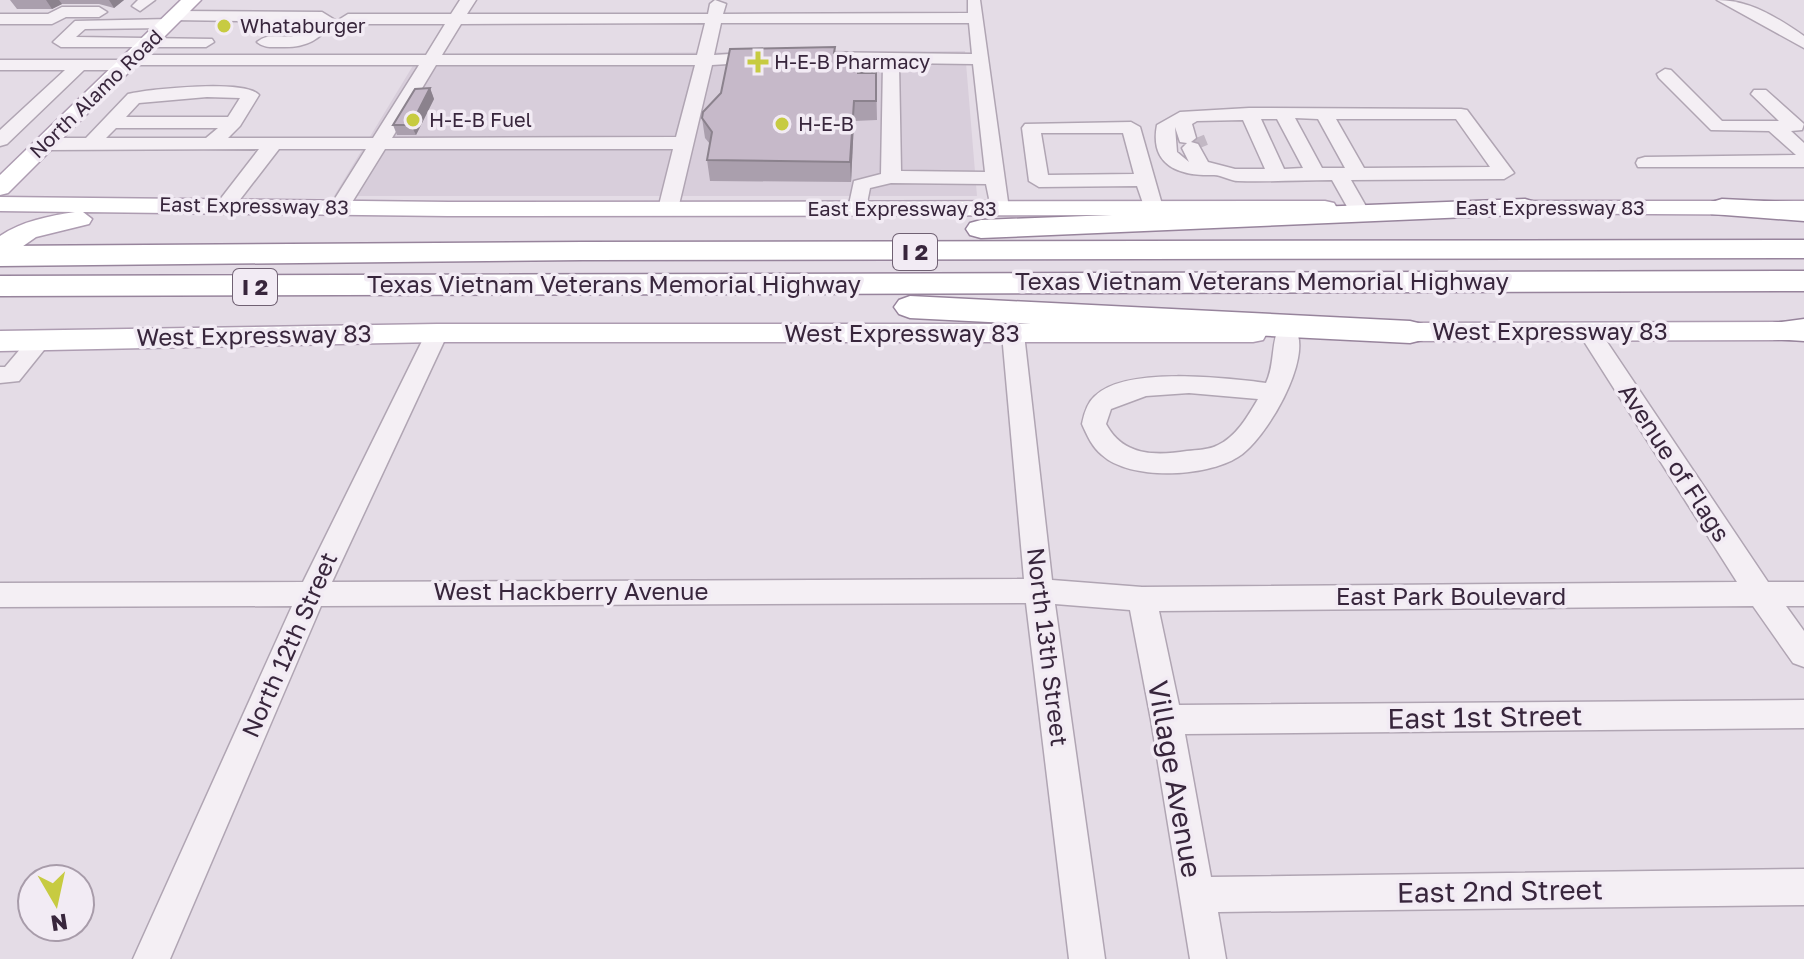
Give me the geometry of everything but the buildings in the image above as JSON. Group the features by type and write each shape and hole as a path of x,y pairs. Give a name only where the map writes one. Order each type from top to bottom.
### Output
{"highway":[{"path":"583,251 1049,225 1525,208"},
{"path":"1722,208 1804,210"},
{"name":"Texas Vietnam Veterans Memorial Highway","path":"6,267 583,251 1804,249"},
{"name":"Texas Vietnam Veterans Memorial Highway","path":"6,267 508,287 1328,280 1804,281"},
{"path":"508,287 1410,332"}],"main road":[{"name":"North Alamo Road","path":"0,188 181,11"},
{"name":"East Expressway 83","path":"0,204 668,209 1722,208"},
{"path":"6,267 20,234 49,223 179,205"},
{"name":"West Expressway 83","path":"0,341 437,333 1798,330"}],"street":[{"path":"0,12 16,0"},
{"path":"339,208 468,0"},
{"path":"1725,0 1775,23 1804,43"},
{"path":"0,19 52,19 62,12 123,11 143,3 181,11 322,17 327,20 313,39 255,42"},
{"path":"668,209 717,9"},
{"path":"348,19 717,9 975,9 999,209"},
{"path":"181,11 81,24 61,42 225,42"},
{"path":"0,65 783,57 980,59"},
{"path":"891,59 891,177"},
{"path":"4,132 80,65"},
{"path":"1665,74 1717,126 1796,126 1760,94"},
{"path":"91,144 134,98 207,92 248,93 250,95 228,122 211,135 208,145"},
{"path":"1249,113 1277,174"},
{"path":"1187,140 1249,113 1461,114 1504,173 1277,174 1219,172 1183,168 1166,152 1163,138 1166,125 1180,117 1187,140 1219,172"},
{"path":"1283,113 1316,174"},
{"path":"1324,113 1358,174"},
{"path":"110,123 228,122"},
{"path":"1774,126 1804,153"},
{"path":"989,128 1131,127 1153,208"},
{"path":"4,132 61,128"},
{"path":"1031,128 1039,181 1145,180"},
{"path":"45,144 685,143"},
{"path":"225,206 273,144"},
{"path":"1645,163 1804,161"},
{"path":"1338,174 1357,208"},
{"path":"858,209 861,185 891,177 995,178"},
{"name":"Avenue of Flags","path":"1589,332 1760,594 1804,654"},
{"name":"North 12th Street","path":"151,959 312,593 437,333"},
{"path":"1272,392 1177,386 1139,389 1107,398 1099,406 1094,424 1108,450 1131,462 1165,465 1228,452 1253,427 1272,392 1285,367 1287,333"},
{"name":"North 13th Street","path":"1013,334 1039,591 1087,959"},
{"path":"4,379 40,340"},
{"name":"West Hackberry Avenue","path":"0,595 1039,591 1142,599"},
{"path":"1760,594 1804,594"},
{"name":"East Park Boulevard","path":"1142,599 1760,594"},
{"name":"Village Avenue","path":"1142,599 1167,720 1208,959"},
{"name":"East 1st Street","path":"1167,720 1804,714"},
{"name":"East 2nd Street","path":"1195,895 1804,887"}],"shaded area":[{"path":"965,51 977,196 334,196 420,54"}],"tunnel":[{"path":"1196,138 1200,148"}],"place":[{"name":"Whataburger","path":"224,26"},
{"name":"H-E-B Pharmacy","path":"758,62"},
{"name":"H-E-B Fuel","path":"413,120"},
{"name":"H-E-B","path":"782,124"}]}
